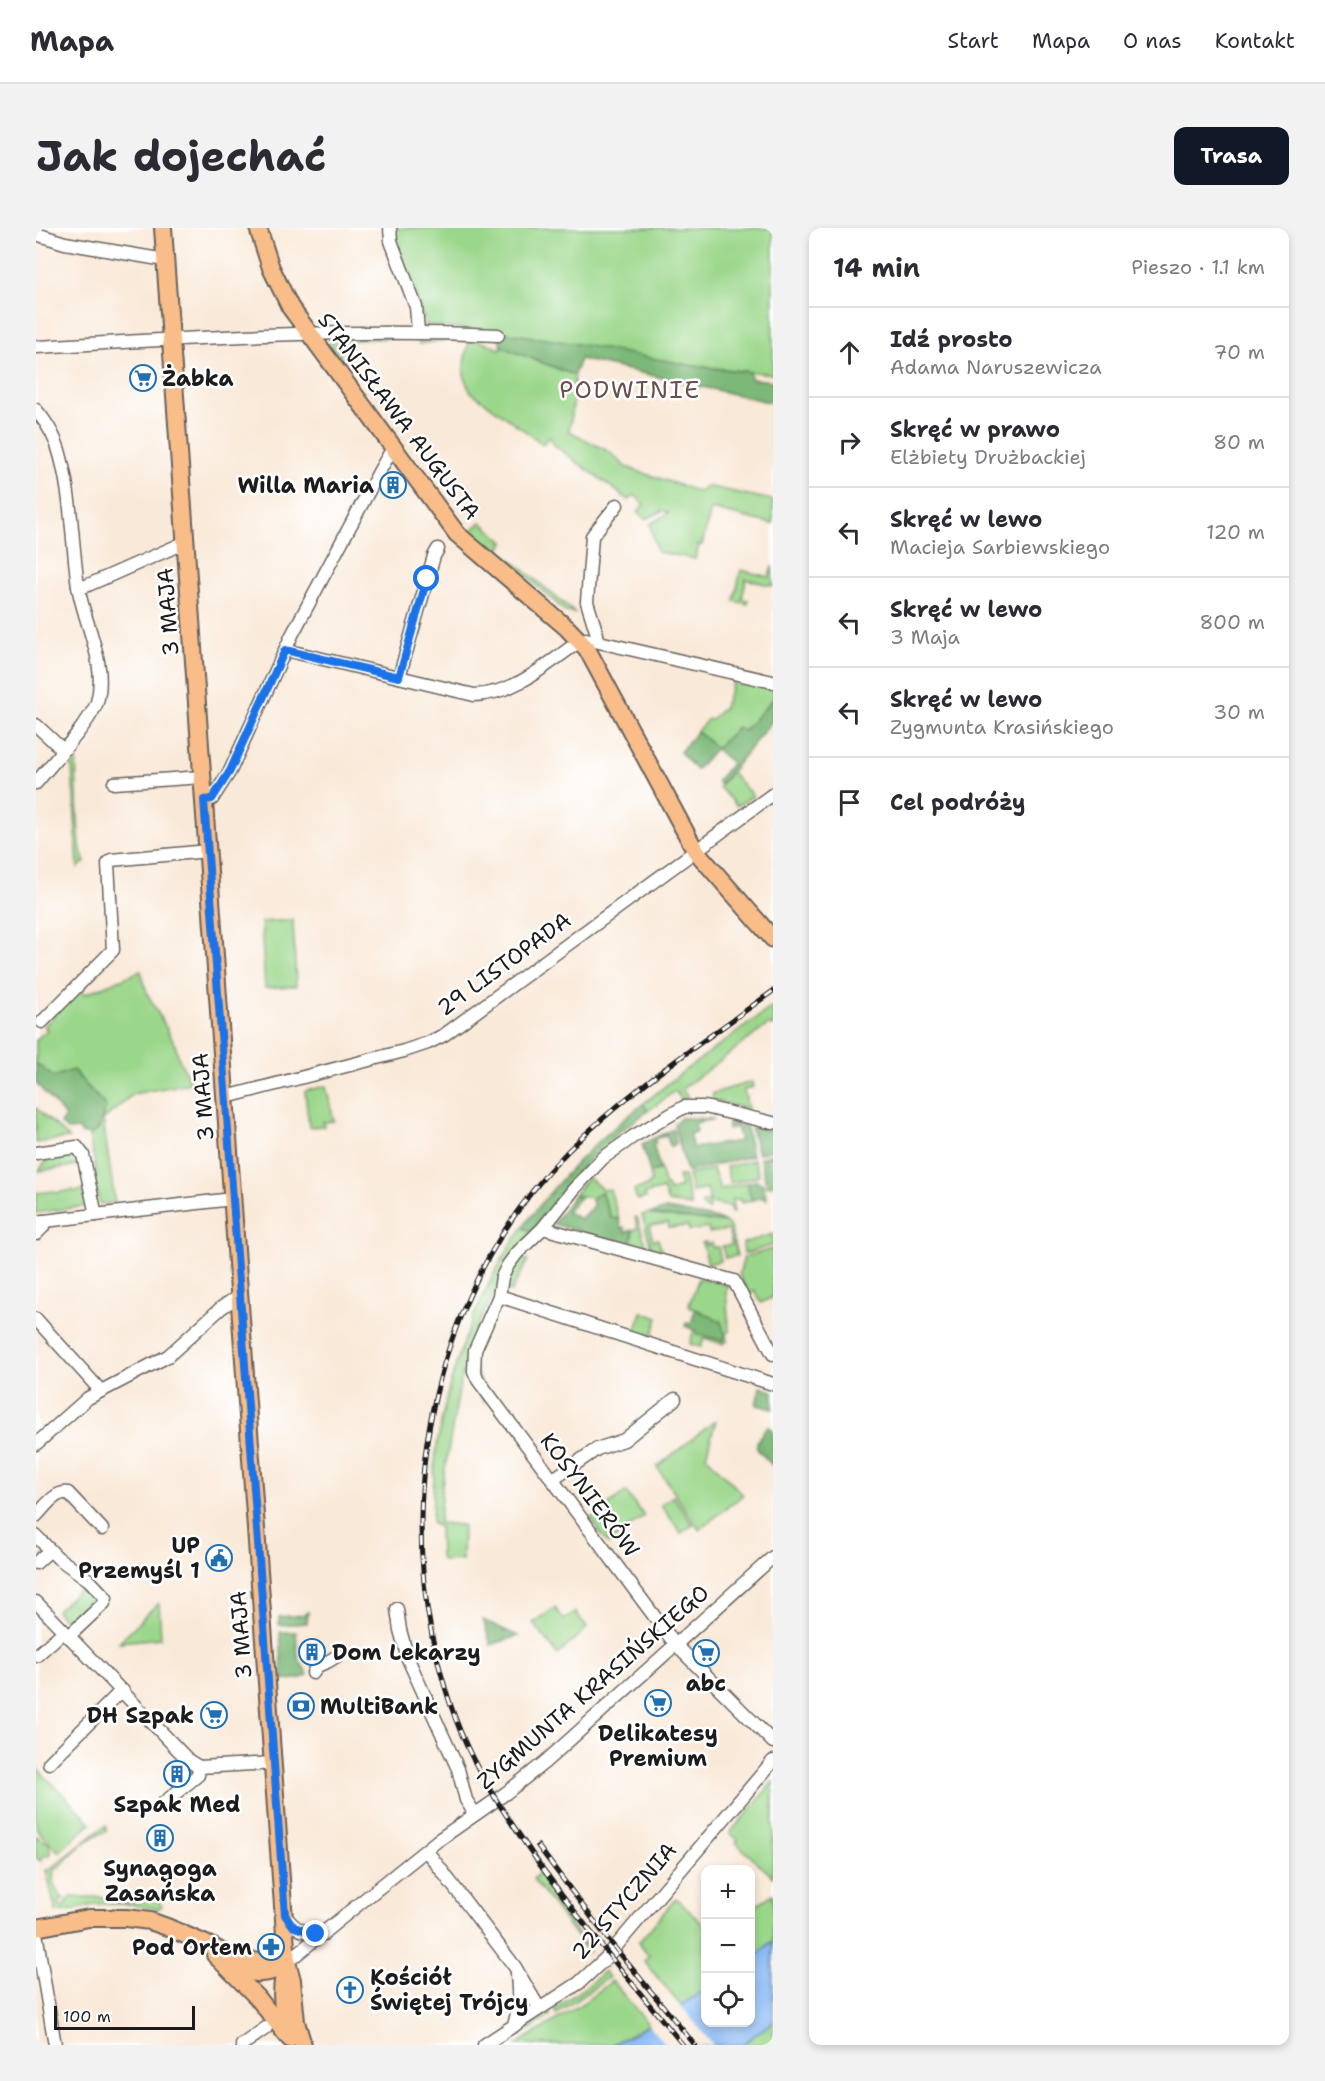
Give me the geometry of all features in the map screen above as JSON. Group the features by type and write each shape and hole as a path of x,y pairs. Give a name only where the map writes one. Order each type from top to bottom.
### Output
{"main road":[{"name":"3 MAJA","path":"163,228 285,1915 287,1962 281,1989 281,2003 295,2043"},
{"name":"STANISŁAWA AUGUSTA","path":"258,228 271,268 282,292 309,333 457,534 588,640"},
{"path":"588,640 596,664 695,850 773,939"},
{"path":"36,1930 89,1918 126,1918 167,1927 239,1961 287,1962"},
{"path":"203,1944 256,1997 295,2043"},
{"path":"219,1958 244,1970 262,1974 277,1970 287,1962"}],"street":[{"path":"390,228 391,241 416,307 418,332"},
{"path":"36,234 54,241 165,260"},
{"path":"36,347 309,333 418,332 498,335"},
{"path":"36,410 55,438 61,459 69,505 78,587 84,616 97,657 99,692 90,716 36,783"},
{"path":"204,800 212,799 230,771 285,650 380,470 394,450"},
{"path":"285,650 474,694 490,694 523,680 597,634 587,602 592,536 617,505"},
{"path":"78,587 86,586 186,542"},
{"path":"399,677 438,549"},
{"name":"STANISŁAWA AUGUSTA","path":"588,640 773,682"},
{"path":"596,664 596,653 600,648 609,645"},
{"path":"36,725 63,750"},
{"path":"114,783 203,777"},
{"name":"29 LISTOPADA","path":"226,1097 404,1051 436,1039 773,794"},
{"path":"42,1022 113,950 108,864 111,860 208,851"},
{"path":"773,1123 696,1107 677,1109 603,1158 574,1189 543,1228 517,1252 502,1277 500,1296 773,1384"},
{"path":"36,1153 77,1147 83,1155 96,1215"},
{"path":"36,1233 43,1227 40,1222 232,1199"},
{"path":"543,1228 734,1281 773,1354"},
{"name":"KOSYNIERÓW","path":"500,1296 476,1345 473,1360 478,1380 675,1644 773,1742"},
{"path":"36,1444 77,1407 100,1390 168,1356 221,1308 231,1301 240,1299"},
{"path":"36,1319 100,1390"},
{"path":"552,1480 597,1449 624,1440 675,1399"},
{"path":"36,1516 58,1494 64,1492 68,1493 102,1529"},
{"path":"36,1536 106,1598 104,1604 36,1656"},
{"path":"36,1563 50,1550"},
{"name":"ZYGMUNTA KRASIŃSKIEGO","path":"287,1962 426,1850 545,1762 773,1557"},
{"path":"36,1602 189,1761 199,1767 273,1763"},
{"path":"397,1609 408,1659 458,1769 466,1800 475,1814"},
{"path":"313,1673 317,1666 333,1657"},
{"path":"49,1763 123,1691"},
{"name":"22 STYCZNIA","path":"484,2045 579,1983 606,1958 773,1761"},
{"path":"160,1806 198,1775 199,1767"},
{"path":"426,1850 515,1967 540,2008"},
{"path":"285,1915 294,1927 310,1933 324,1934"},
{"path":"36,1930 55,2045"},
{"path":"513,2026 519,2001 515,1967"},
{"path":"242,2045 266,2028"}],"green space":[{"path":"384,228 773,228 773,374 694,366 521,335 426,325 393,232"},
{"path":"421,333 478,340 574,375 575,393 569,431 610,452 626,467 699,492 706,486 773,500 773,524 711,509 702,545 699,545 695,559 657,552 650,524 669,513 661,510 645,519 638,512 644,504 634,495 629,500 555,446 549,436 543,444 471,392 464,373 464,361 469,341 446,340 419,344 418,336 344,341 340,358 331,344 331,341 336,340 335,337"},
{"path":"505,333 694,366 749,372 752,379 773,381 773,403 580,359 574,375 502,347 499,338"},
{"path":"481,522 504,542 500,550 575,613 566,612 520,571 495,556 469,533"},
{"path":"772,566 773,586 746,579 742,599 748,600 748,604 734,601 741,570 769,577"},
{"path":"734,679 773,689 773,699 744,731 737,728 716,749 697,731 724,707"},
{"path":"773,699 773,720 720,785 717,781 732,763 716,749 737,727 744,731"},
{"path":"697,731 716,748 696,770 680,752"},
{"path":"77,740 78,823 85,862 78,867 72,766 64,759"},
{"path":"731,772 753,796 737,806 719,787"},
{"path":"293,920 296,986 265,988 261,922"},
{"path":"141,971 147,993 175,1044 179,1059 191,1083 133,1094 103,1120 115,1203 100,1204 93,1176 97,1175 89,1135 98,1130 106,1107 73,1070 53,1077 36,1063 36,1040 47,1030 44,1026 80,988 85,994"},
{"path":"773,1006 773,1026 768,1025 682,1089 688,1097 682,1100 675,1091 648,1111 643,1104 685,1070"},
{"path":"36,1063 53,1077 73,1070 106,1107 98,1130 89,1135 81,1133 79,1129 67,1130 60,1123 66,1117 36,1083"},
{"path":"752,1082 753,1087 744,1090 748,1109 712,1100 713,1093"},
{"path":"326,1086 334,1121 323,1122 324,1126 309,1127 305,1091"},
{"path":"643,1104 648,1111 618,1133 583,1166 531,1232 523,1227 578,1161"},
{"path":"36,1108 69,1138 36,1143"},
{"path":"681,1118 714,1119 695,1123 697,1132 689,1134 693,1148 740,1141 736,1127 728,1129 728,1123 746,1126 752,1156 687,1172 674,1124"},
{"path":"755,1127 773,1131 772,1150 758,1154 751,1129"},
{"path":"673,1129 676,1143 670,1147 667,1135 654,1139 656,1143 653,1144 660,1169 650,1172 642,1144"},
{"path":"64,1154 77,1158 81,1165 39,1171 47,1159"},
{"path":"773,1154 773,1157 769,1158 773,1172 773,1185 767,1186 760,1158"},
{"path":"754,1160 759,1174 757,1177 730,1183 726,1167"},
{"path":"660,1169 665,1186 669,1191 681,1187 678,1176 684,1176 691,1206 668,1202 663,1189 645,1194 646,1198 637,1200 634,1190 647,1186 651,1181 650,1172"},
{"path":"713,1169 720,1189 747,1183 752,1200 741,1203 740,1199 732,1200 734,1213 731,1213 731,1207 710,1203 709,1210 704,1208 702,1203 710,1201 707,1189 692,1192 688,1175"},
{"path":"580,1170 583,1171 543,1223 493,1297 476,1328 470,1351 487,1401 485,1402 462,1373 442,1485 439,1523 463,1525 462,1560 442,1561 439,1527 432,1523 435,1464 442,1416 458,1359 492,1277 523,1227 531,1232"},
{"path":"588,1177 603,1190 610,1189 619,1219 612,1219 601,1192 592,1198 574,1195"},
{"path":"756,1181 763,1184 767,1200 765,1197 752,1200 747,1183"},
{"path":"73,1190 74,1192 83,1190 86,1206 36,1213 36,1192 54,1191 55,1193"},
{"path":"601,1192 611,1218 619,1219 621,1228 624,1227 625,1232 633,1230 630,1245 553,1224 574,1195 581,1196 567,1212 580,1219 593,1206 592,1198"},
{"path":"666,1209 714,1218 727,1223 650,1214"},
{"path":"650,1213 651,1215 727,1223 737,1256 725,1258 722,1246 732,1245 728,1230 709,1233 708,1228 689,1231 688,1226 669,1228 668,1223 649,1226 653,1240 658,1239 662,1253 652,1251 642,1215"},
{"path":"637,1217 646,1249 630,1245 633,1230 638,1228 635,1218"},
{"path":"773,1234 773,1245 744,1254 743,1243"},
{"path":"706,1242 707,1245 712,1243 713,1248 718,1247 721,1261 708,1264 702,1243"},
{"path":"773,1249 773,1297 761,1303 755,1291 749,1294 739,1275 744,1257"},
{"path":"520,1257 528,1260 511,1292 505,1290 507,1277"},
{"path":"699,1278 728,1285 726,1290 729,1332 726,1333 727,1342 723,1344 704,1338 701,1347 690,1344 694,1329 698,1331 701,1311 689,1305"},
{"path":"695,1309 721,1321 725,1335 724,1341 697,1334 697,1331 685,1326 686,1323 691,1324"},
{"path":"642,1312 658,1318 651,1339 634,1334"},
{"path":"760,1387 773,1391 773,1409 756,1405"},
{"path":"716,1420 706,1456 743,1495 699,1530 657,1467"},
{"path":"768,1427 773,1430 773,1466 757,1449 761,1434"},
{"path":"626,1492 644,1516 608,1544 590,1519"},
{"path":"673,1496 693,1525 681,1533 661,1505"},
{"path":"80,1588 97,1605 72,1629 56,1611"},
{"path":"159,1604 161,1638 119,1642"},
{"path":"555,1608 564,1620 575,1612 587,1628 558,1655 533,1623"},
{"path":"308,1612 307,1623 279,1625 279,1617 303,1615"},
{"path":"483,1620 518,1636 491,1645"},
{"path":"280,1632 296,1632 298,1657 308,1675 283,1681"},
{"path":"36,1767 91,1823 59,1852 36,1828"},
{"path":"773,1782 773,1877 736,1843 738,1840 730,1833"},
{"path":"106,1825 106,1832 87,1841 60,1868 54,1869 54,1886 64,1899 60,1901 60,1906 65,1906 66,1900 68,1902 71,1897 108,1897 109,1900 131,1904 96,1904 56,1912 46,1870 49,1870"},
{"path":"36,1836 50,1844 50,1855 43,1856 41,1861 36,1858"},
{"path":"540,1872 589,1953 533,1879"},
{"path":"773,1894 773,1941 755,1957 755,1919 755,1906"},
{"path":"111,1897 157,1899 162,1906 158,1909 134,1905 133,1902"},
{"path":"676,1898 701,1922 701,1993 681,2006 644,1961 649,1956 638,1943"},
{"path":"604,1971 609,1977 556,2014 554,2009"},
{"path":"612,1981 649,2025 611,2045 516,2045 583,2003"},
{"path":"549,2012 551,2016 517,2037 496,2045"},
{"path":"773,2022 773,2045 741,2045"}],"water":[{"path":"773,1941 773,2022 741,2045 611,2045 649,2025 701,1992 701,2027 755,2027 755,1957"}],"pier":[{"path":"679,2004 713,2045 665,2045 647,2023"}],"railway":[{"path":"683,2045 592,1934 540,1865 496,1799 472,1757 448,1698 432,1636 423,1572 421,1506 427,1441 440,1378 461,1316 489,1257 524,1202 590,1129 667,1067 773,991"},
{"path":"538,1846 607,1938 695,2045"}],"place":[{"name":"Żabka","path":"143,378"},
{"name":"Willa Maria","path":"393,485"},
{"name":"UP Przemyśl 1","path":"219,1558"},
{"name":"Dom Lekarzy","path":"312,1652"},
{"name":"abc","path":"706,1653"},
{"name":"Delikatesy Premium","path":"658,1703"},
{"name":"MultiBank","path":"301,1706"},
{"name":"DH Szpak","path":"214,1715"},
{"name":"Szpak Med","path":"177,1774"},
{"name":"Synagoga Zasańska","path":"160,1838"},
{"name":"Pod Orłem","path":"271,1947"},
{"name":"Kościół Świętej Trójcy","path":"350,1990"}],"district":[{"name":"PODWINIE","path":"630,390"}],"route":[{"path":"316,1934 294,1927 285,1915 204,800 212,799 230,771 285,650 399,677 427,579"}]}
